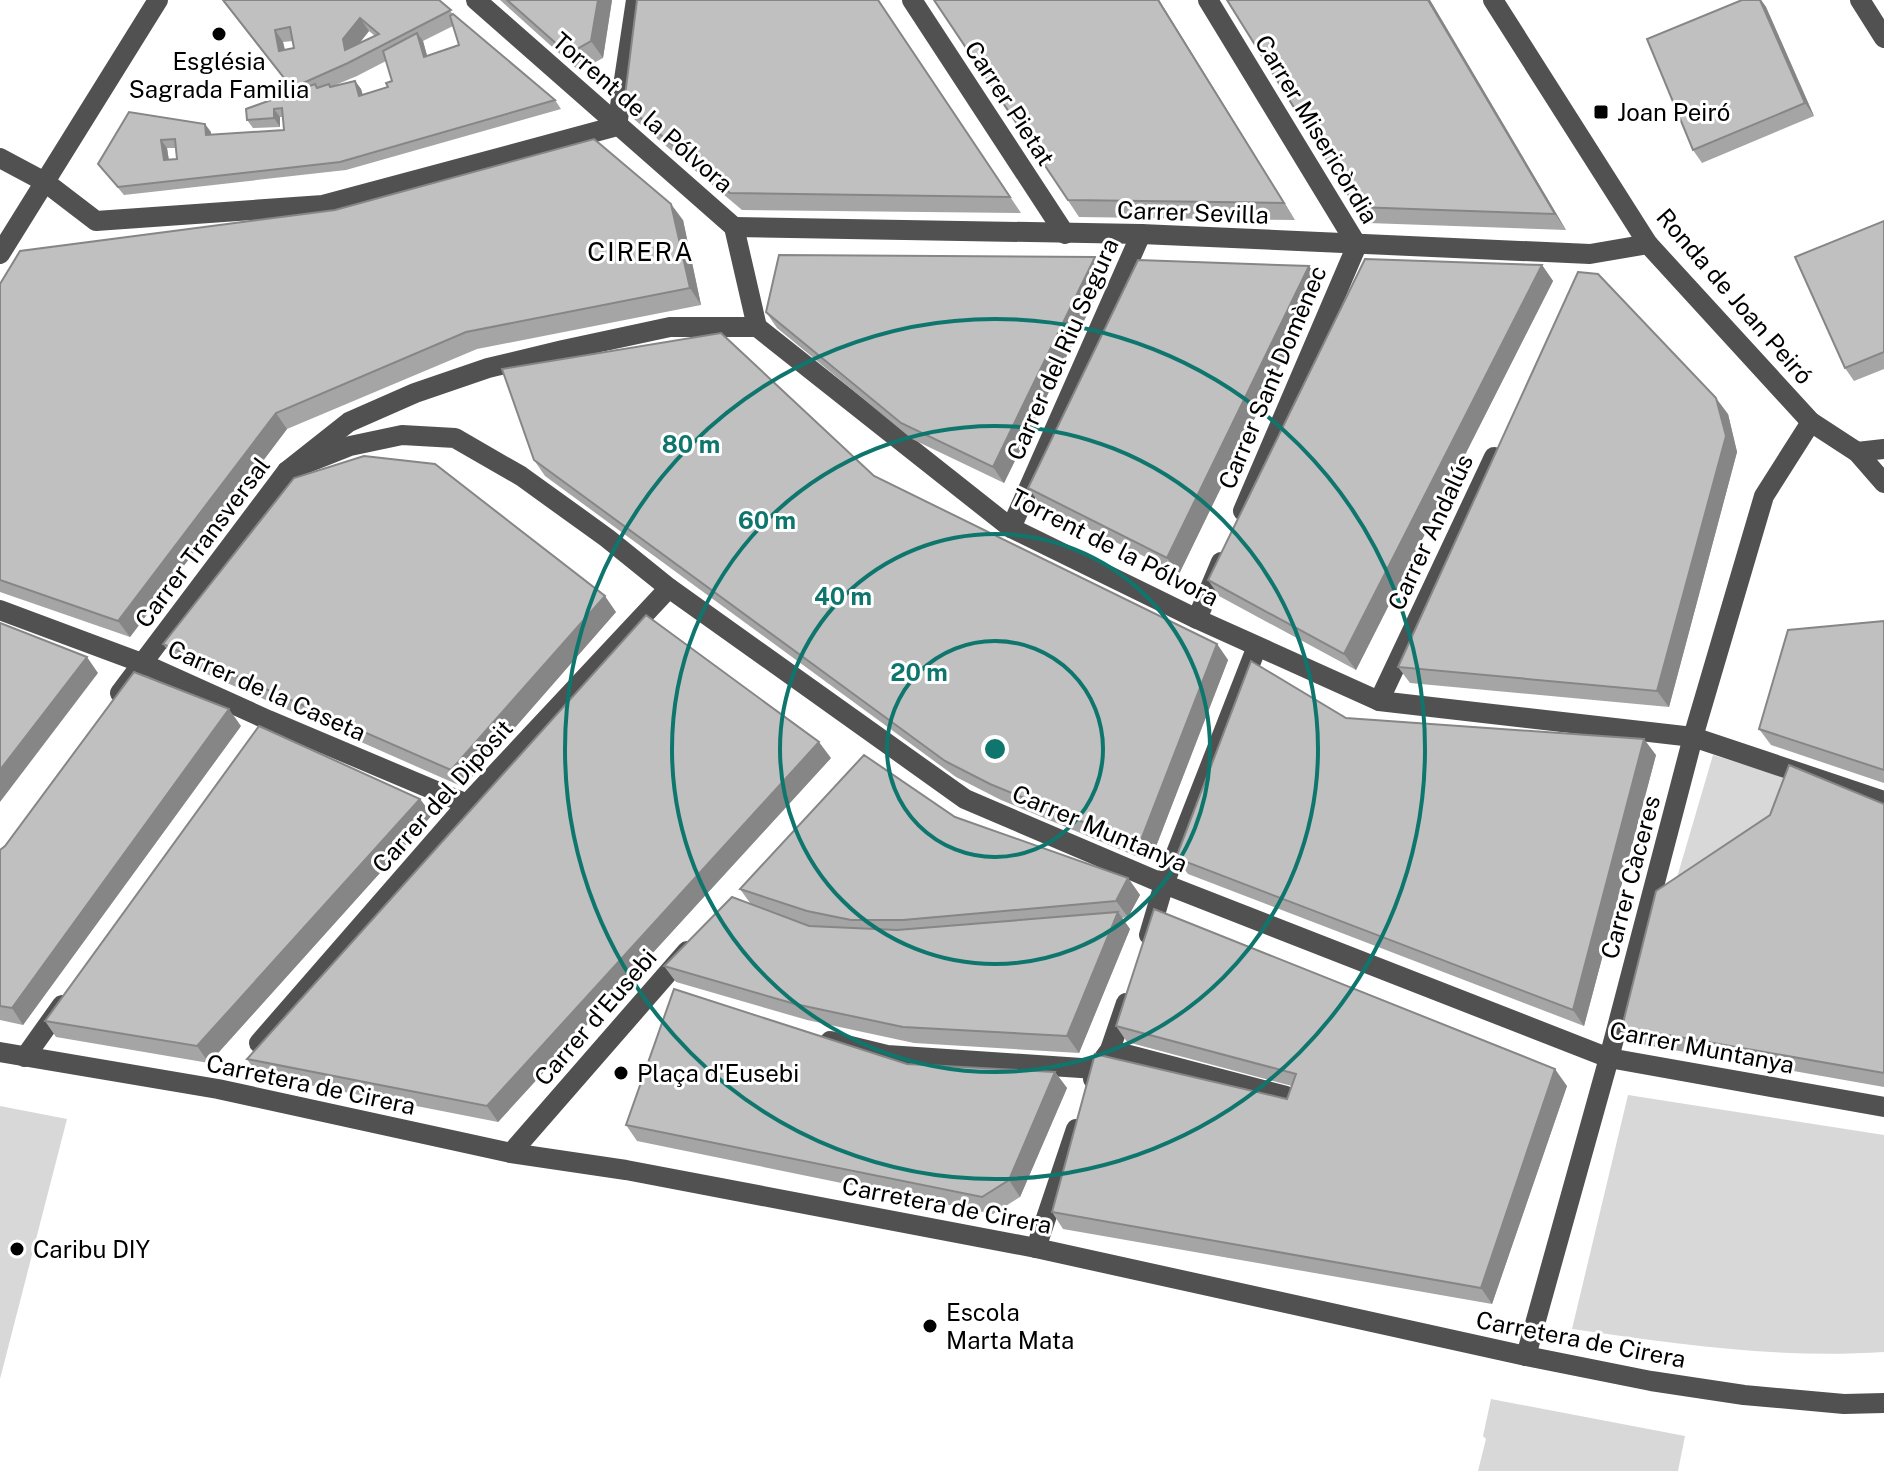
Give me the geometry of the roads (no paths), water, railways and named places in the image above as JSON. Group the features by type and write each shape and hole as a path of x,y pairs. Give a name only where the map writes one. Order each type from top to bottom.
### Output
{"street":[{"path":"0,254 158,0"},
{"name":"Torrent de la Pólvora","path":"476,0 734,227 757,327 1011,528 1197,619 1379,701 1693,737 1884,801"},
{"path":"0,158 45,182 96,221 323,205 617,126 636,0"},
{"name":"Carrer Pietat","path":"912,0 1065,234"},
{"name":"Carrer Misericòrdia","path":"1208,0 1357,245"},
{"name":"Ronda de Joan Peiró","path":"1493,0 1648,244 1811,422 1857,452 1884,483"},
{"path":"1860,0 1884,38"},
{"name":"Carrer Sevilla","path":"734,227 1141,234 1357,245 1586,262 1648,244"},
{"name":"Carrer del Riu Segura","path":"1011,528 1141,234"},
{"name":"Carrer Sant Domènec","path":"1197,619 1357,245"},
{"name":"Carrer Transversal","path":"106,713 287,471 349,422 415,393 488,368 670,327 757,327"},
{"name":"Carrer Càceres","path":"1526,1356 1609,1058 1693,737 1764,496 1811,422"},
{"name":"Carrer Muntanya","path":"287,471 350,446 402,435 455,438 521,476 876,743 965,799 1164,884 1609,1058 1884,1107"},
{"name":"Carrer Andalús","path":"1379,701 1501,442"},
{"path":"1857,452 1884,449"},
{"name":"Carrer del Dipòsit","path":"259,1043 467,804 669,588"},
{"name":"Carrer de la Caseta","path":"0,610 142,663 263,726 467,804"},
{"path":"1140,961 1164,884 1257,646"},
{"name":"Carrer d'Eusebi","path":"511,1153 704,932"},
{"path":"657,985 676,998"},
{"path":"1036,1248 1096,1069 1110,1050 1130,990"},
{"path":"25,1057 71,992"},
{"path":"810,1036 887,1055 1096,1069"},
{"path":"1110,1050 1286,1096"},
{"name":"Carretera de Cirera","path":"0,1052 218,1089 511,1153 626,1170 1036,1248 1651,1381 1744,1395 1844,1404 1884,1403"}],"place":[{"name":"Església Sagrada Familia","path":"219,34"},
{"name":"Joan Peiró","path":"1601,112"},
{"name":"Plaça d'Eusebi","path":"621,1073"},
{"name":"Caribu DIY","path":"17,1249"},
{"name":"Escola Marta Mata","path":"930,1326"}],"district":[{"name":"CIRERA","path":"641,251"}]}
